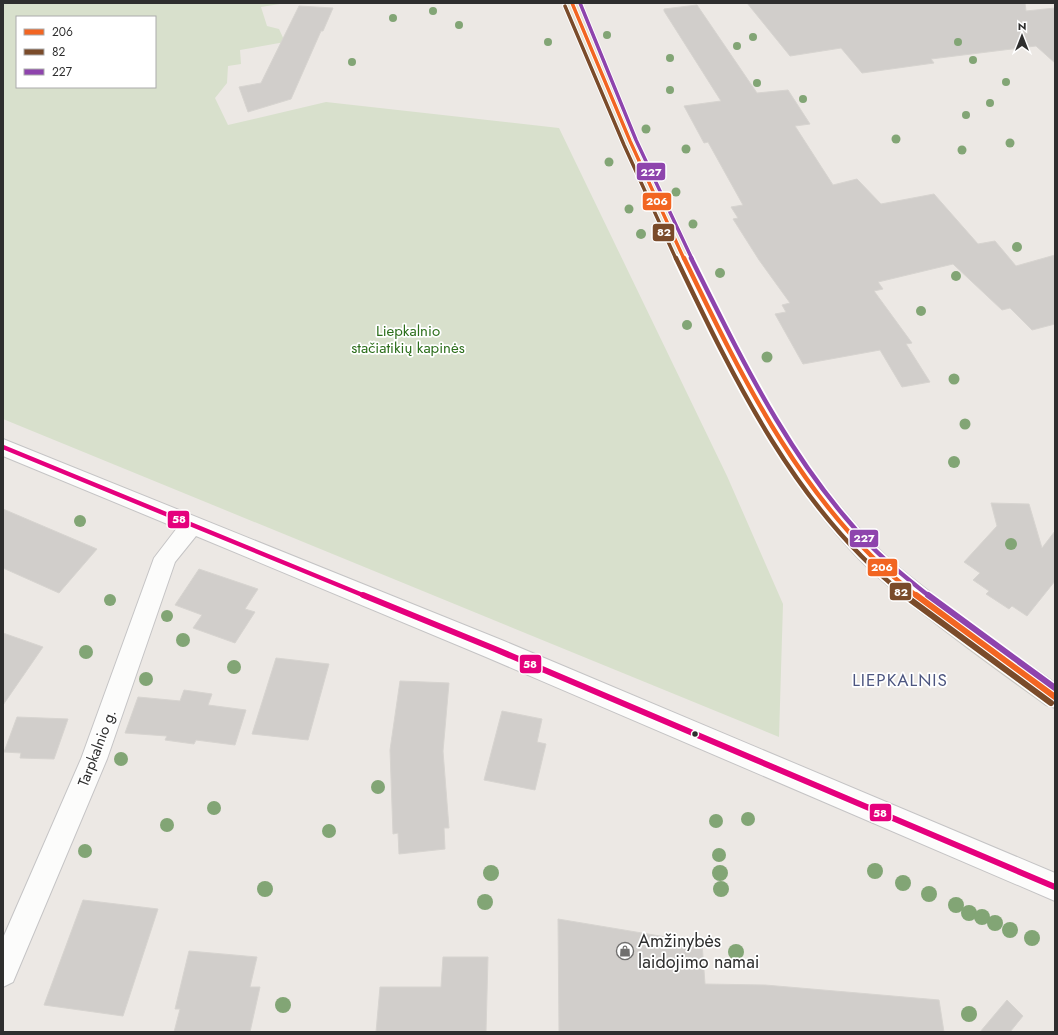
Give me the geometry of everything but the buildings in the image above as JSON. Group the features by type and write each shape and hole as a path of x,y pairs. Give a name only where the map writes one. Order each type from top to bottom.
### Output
{"main road":[{"path":"572,3 652,196 717,329 759,408 810,484 861,546 894,578 990,652 1055,698"}],"street":[{"path":"3,447 495,649 1055,887"},
{"name":"Tarpkalnio g.","path":"3,972 94,759 165,558 192,525"}],"green space":[{"name":"Liepkalnio stačiatikių kapinės","path":"3,3 286,3 261,7 267,26 279,29 285,42 240,50 241,64 228,66 227,83 215,98 228,125 326,102 559,128 727,476 783,604 779,737 3,419"}],"transit line":[{"name":"206","path":"572,3 645,175 710,313 747,383 788,451 810,483 834,515 860,545 887,571 965,632 1055,697"},
{"name":"227","path":"580,3 622,106 716,309 753,379 794,447 816,480 866,541 893,567 969,626 1055,688"},
{"name":"82","path":"565,6 639,179 704,317 761,422 805,488 829,520 855,550 883,577 949,629 1051,703"},
{"name":"58","path":"3,447 495,649 1055,887"}],"place":[{"name":"Amžinybės laidojimo namai","path":"625,951"}],"district":[{"name":"LIEPKALNIS","path":"900,680"}]}
